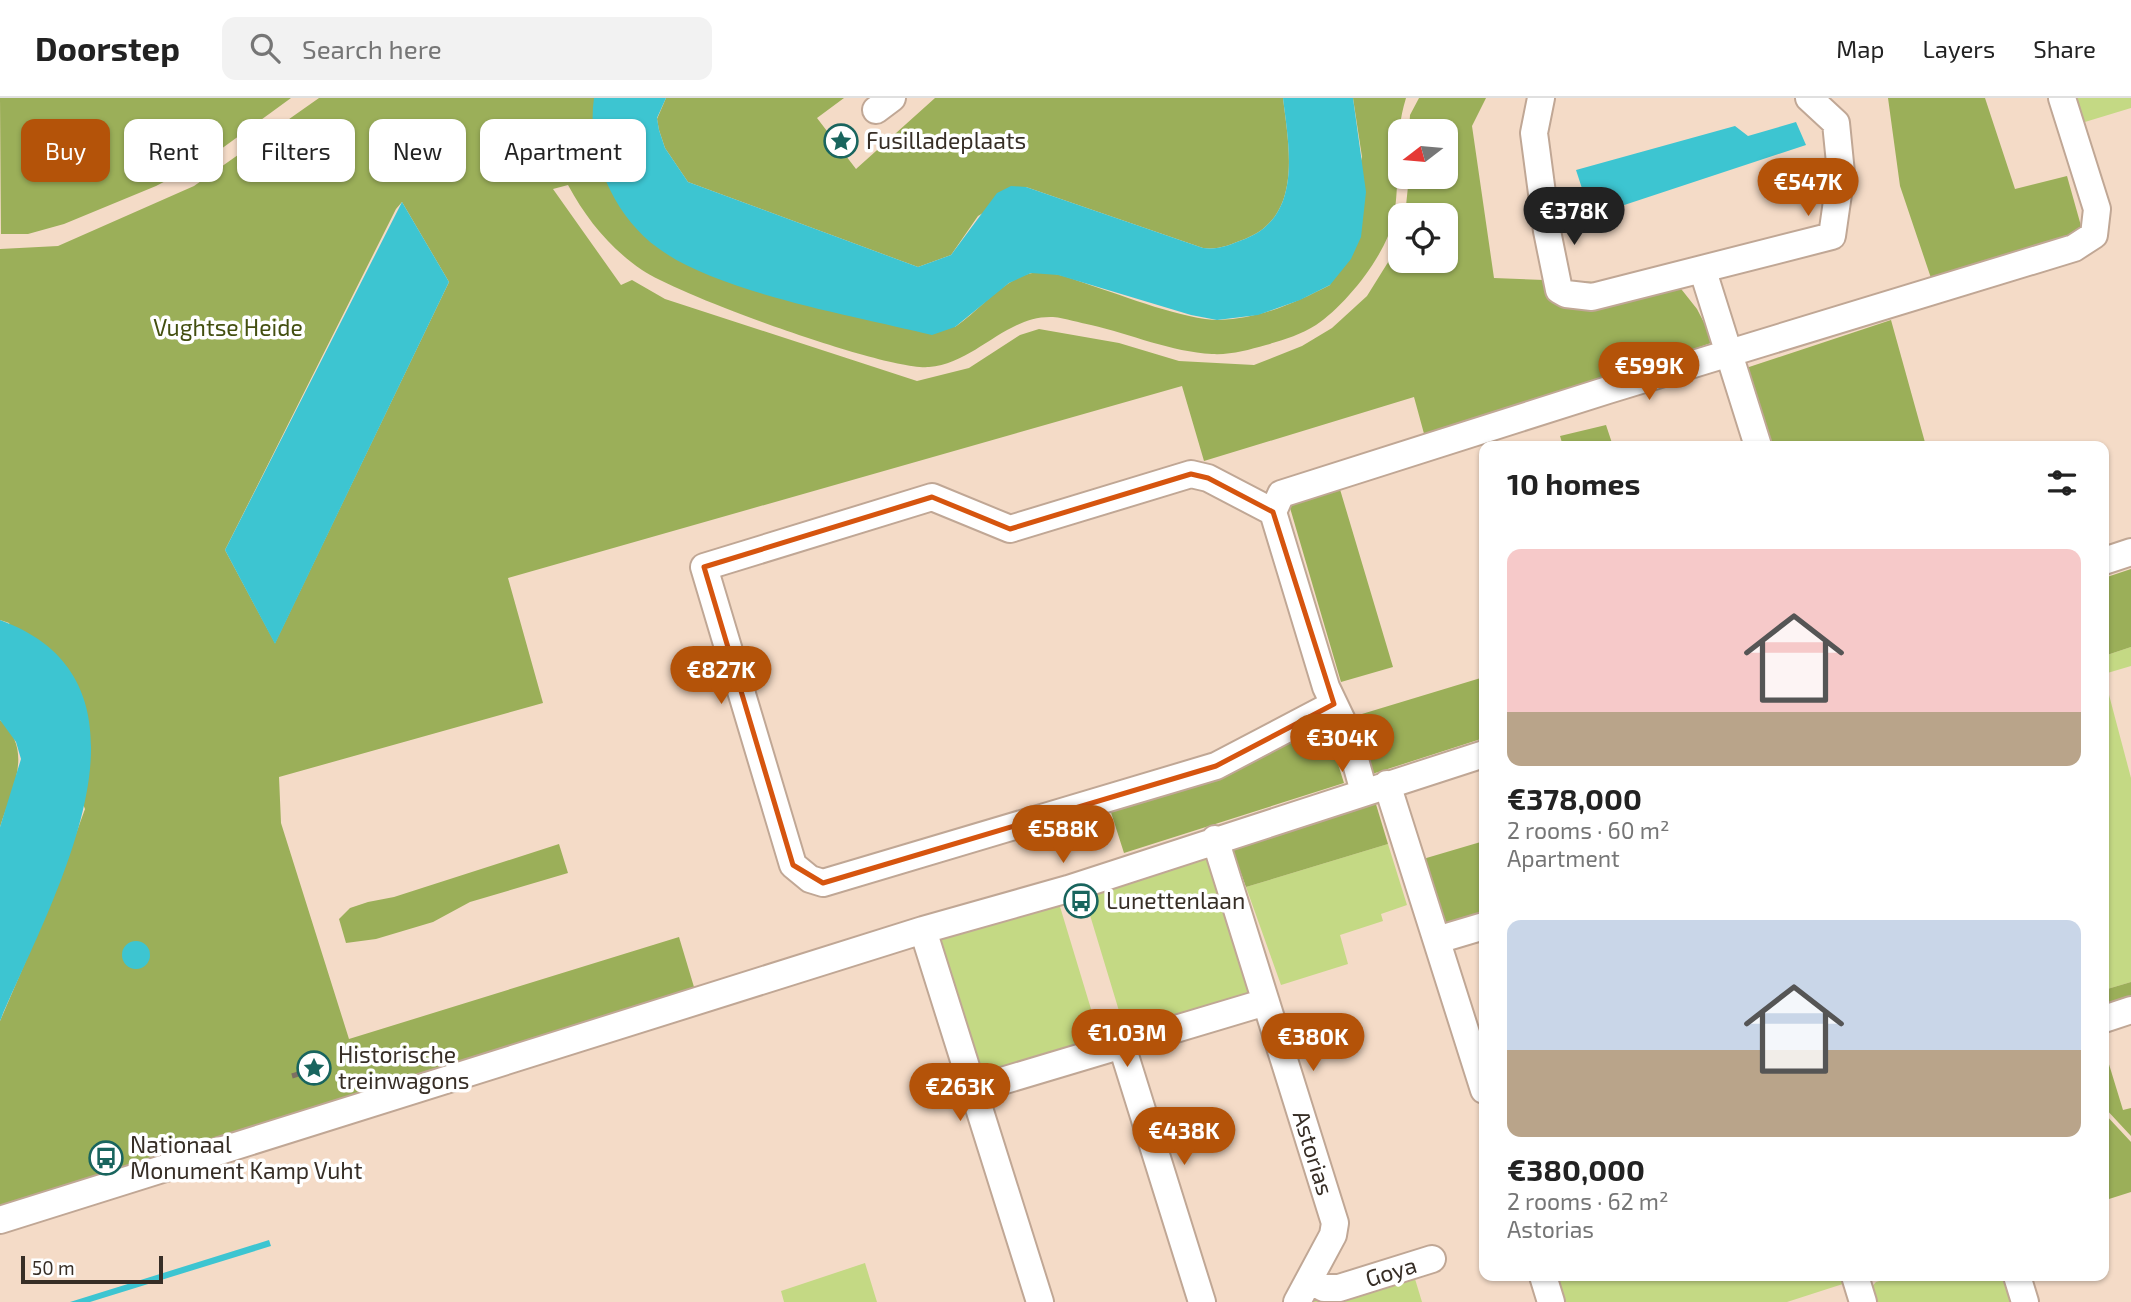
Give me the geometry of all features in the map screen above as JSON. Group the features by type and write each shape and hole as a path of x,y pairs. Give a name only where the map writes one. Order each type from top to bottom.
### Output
{"street":[{"path":"1541,98 1534,132 1547,231 1559,290 1566,294 1592,297 1703,271 1832,236 1841,173 1836,123 1809,98"},
{"path":"1479,1074 1437,940 1376,788 1334,704 1273,512 1281,494 1728,353 2074,248 2094,235 2096,209 2062,98"},
{"path":"1703,271 1756,441"},
{"path":"1273,512 1208,478 1191,474 1010,528 932,497 704,567 793,865 810,879 823,883 1216,766 1334,704"},
{"path":"2109,559 2131,552"},
{"path":"0,1220 923,930 1068,889 1215,839 1479,756"},
{"name":"Astorias","path":"1215,839 1335,1223 1334,1235 1303,1291"},
{"path":"1437,940 1479,927"},
{"path":"923,930 1040,1302"},
{"path":"975,1089 1266,1003"},
{"path":"2109,1017 2131,1010"},
{"path":"1122,1046 1202,1302"},
{"name":"Goya","path":"1303,1291 1339,1288 1432,1259"},
{"path":"1545,1281 1551,1302"},
{"path":"2019,1281 2025,1302"}],"highlighted area":[{"path":"1191,474 1208,478 1273,512 1334,704 1216,766 823,883 793,865 704,567 932,497 1010,529"}],"green space":[{"path":"0,98 291,98 262,119 237,119 237,137 223,148 223,119 124,119 124,182 164,182 64,224 28,234 1,234"},
{"name":"Vughtse Heide","path":"319,98 594,98 594,119 480,119 480,182 646,182 646,170 955,327 1008,284 1028,274 1043,272 1189,316 1234,319 1276,309 1330,285 1362,157 1353,98 1406,98 1401,119 1388,119 1388,189 1397,189 1395,203 1388,203 1388,235 1364,277 1340,305 1310,329 1272,343 1226,354 1182,350 1053,317 1020,323 946,364 929,367 906,365 872,357 784,330 664,282 642,270 610,243 583,210 568,185 553,189 621,285 632,280 665,299 917,381 969,368 1020,335 1039,329 1119,343 1179,361 1254,365 1302,346 1332,328 1367,296 1388,262 1388,273 1458,273 1458,203 1406,203 1408,189 1458,189 1458,119 1410,119 1410,115 1419,98 1486,98 1472,126 1494,278 1678,285 1697,309 1714,342 1426,441 1414,397 1204,461 1182,386 508,578 543,703 279,777 281,823 349,1039 679,937 694,987 0,1207 0,1021 52,900 85,809 9,623 0,620 0,249 58,246 200,182 223,182 223,166 237,156 237,182 355,182 355,119 289,119","holes":["402,202 449,282 275,643 225,550 396,209"]},
{"path":"666,98 844,98 817,118 856,169 935,98 1283,98 1288,138 1288,179 1276,214 1264,228 1245,239 1214,248 1203,248 1026,187 978,216 951,255 918,267 688,182 665,148 659,130 657,119"},
{"path":"1888,98 1985,98 2015,189 2067,176 2083,233 1931,278 1900,186"},
{"path":"2068,98 2131,98 2131,108 2075,125"},
{"path":"1891,320 1925,441 1767,441 1743,369"},
{"path":"1606,425 1611,441 1562,441 1560,436"},
{"path":"1339,486 1393,667 1341,682 1288,501"},
{"path":"2131,569 2131,647 2109,654 2109,576"},
{"path":"2131,647 2131,666 2109,673 2109,654"},
{"path":"1479,679 1479,740 1369,775 1352,717"},
{"path":"2109,695 2131,778 2131,982 2109,989"},
{"path":"0,720 10,732 18,758 14,785 0,827"},
{"path":"1326,726 1344,783 1124,853 1107,800"},
{"path":"1375,801 1388,844 1246,887 1231,846"},
{"path":"1479,842 1479,916 1445,926 1423,859"},
{"path":"559,844 568,873 470,902 433,922 376,939 346,943 339,919 350,908 394,897"},
{"path":"1388,844 1407,905 1381,914 1383,921 1340,935 1348,964 1281,985 1246,887"},
{"path":"1209,853 1251,994 1126,1034 1083,892"},
{"path":"1058,900 1101,1042 980,1075 938,938"},
{"path":"2131,982 2131,1006 2109,1013 2109,989"},
{"path":"2109,1064 2123,1110 2131,1108 2131,1136 2109,1112"},
{"path":"2109,1118 2131,1142 2131,1192 2109,1199"},
{"path":"865,1263 877,1302 784,1302 781,1291"},
{"path":"1412,1269 1422,1302 1303,1302 1304,1298"},
{"path":"1557,1281 1849,1282 1787,1302 1564,1302"},
{"path":"2012,1281 2018,1302 1871,1302 1871,1288 1876,1282"}],"water":[{"path":"594,98 666,98 657,118 659,130 665,148 688,182 918,267 951,255 997,193 1011,186 1026,187 1203,248 1219,248 1245,239 1264,228 1276,214 1284,197 1289,159 1283,98 1353,98 1366,192 1361,237 1351,259 1330,285 1300,300 1258,315 1217,320 1191,315 1058,275 1031,273 1009,283 955,327 932,335 751,290 684,264 658,248 628,218 606,182 646,182 646,119 593,119"},
{"path":"1796,122 1806,145 1591,216 1576,170 1735,126 1748,136"},
{"path":"402,202 449,282 275,644 225,550"},
{"path":"0,620 53,651 82,694 91,745 85,802 68,861 0,1021 0,827 21,759 16,742 0,720"},
{"path":"136,941 146,945 150,955 146,965 136,969 126,965 122,955 126,945"},
{"path":"269,1240 271,1246 90,1302 70,1302"}],"railway":[{"path":"292,1076 331,1064"}],"place":[{"name":"Fusilladeplaats","path":"841,141"},
{"name":"Lunettenlaan","path":"1081,901"},
{"name":"Historische treinwagons","path":"314,1068"},
{"name":"Nationaal Monument Kamp Vuht","path":"106,1158"}]}
